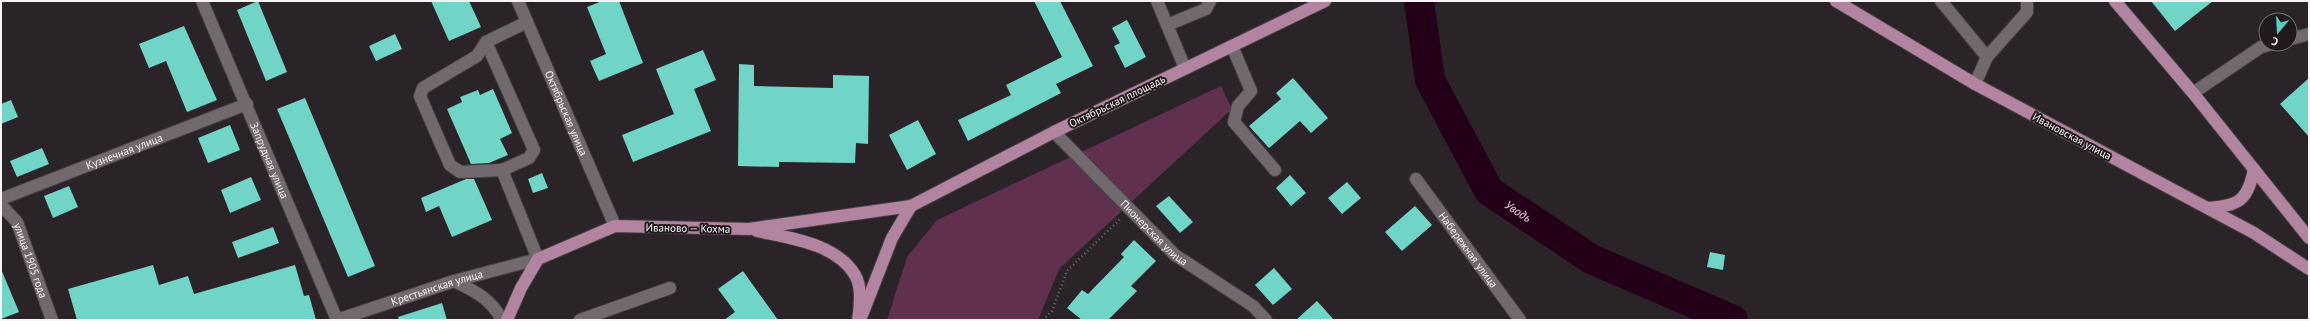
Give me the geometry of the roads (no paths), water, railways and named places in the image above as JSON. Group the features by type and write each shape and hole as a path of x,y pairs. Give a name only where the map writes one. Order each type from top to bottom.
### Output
{"main road":[{"name":"Октябрьская площадь","path":"911,206 1054,132 1325,1"},
{"name":"Ивановская улица","path":"1836,1 1975,84 2254,233 2309,269"},
{"path":"2115,1 2193,93 2309,238"},
{"path":"2208,208 2228,207 2245,196 2250,186 2254,169"},
{"path":"859,320 892,238 911,206"},
{"name":"Иваново — Кохма","path":"538,259 614,226 749,229 911,206"},
{"path":"749,229 825,248 843,261 856,275 860,301 859,320"},
{"path":"507,320 521,288 538,259"}],"street":[{"name":"Запрудная улица","path":"202,1 247,104 337,320"},
{"name":"Октябрьская улица","path":"518,1 592,178 614,226"},
{"path":"1157,1 1185,68"},
{"path":"1167,25 1206,9 1210,1"},
{"path":"1941,1 1987,57"},
{"path":"1975,84 1987,57 2027,12 2027,1"},
{"path":"486,42 534,150 530,158 502,170 460,172 450,165 420,96 423,88 476,56 486,42 527,22"},
{"path":"2298,37 2309,34"},
{"path":"1232,46 1251,90 1238,106 1234,122 1275,170"},
{"path":"2193,93 2258,49"},
{"name":"Кузнечная улица","path":"1,200 247,104"},
{"name":"Пионерская улица","path":"1054,132 1175,255 1253,306 1266,320"},
{"path":"502,170 538,259"},
{"name":"Набережная улица","path":"1416,179 1520,320"},
{"name":"улица 1905 года","path":"1,205 17,222 52,320"},
{"name":"Крестьянская улица","path":"337,320 454,281 538,259"},
{"path":"454,281 482,295 496,308 502,320"},
{"path":"580,320 670,288"}],"waterway":[{"name":"Уводь","path":"1419,1 1430,80 1489,191 1591,259 1733,320"}]}
